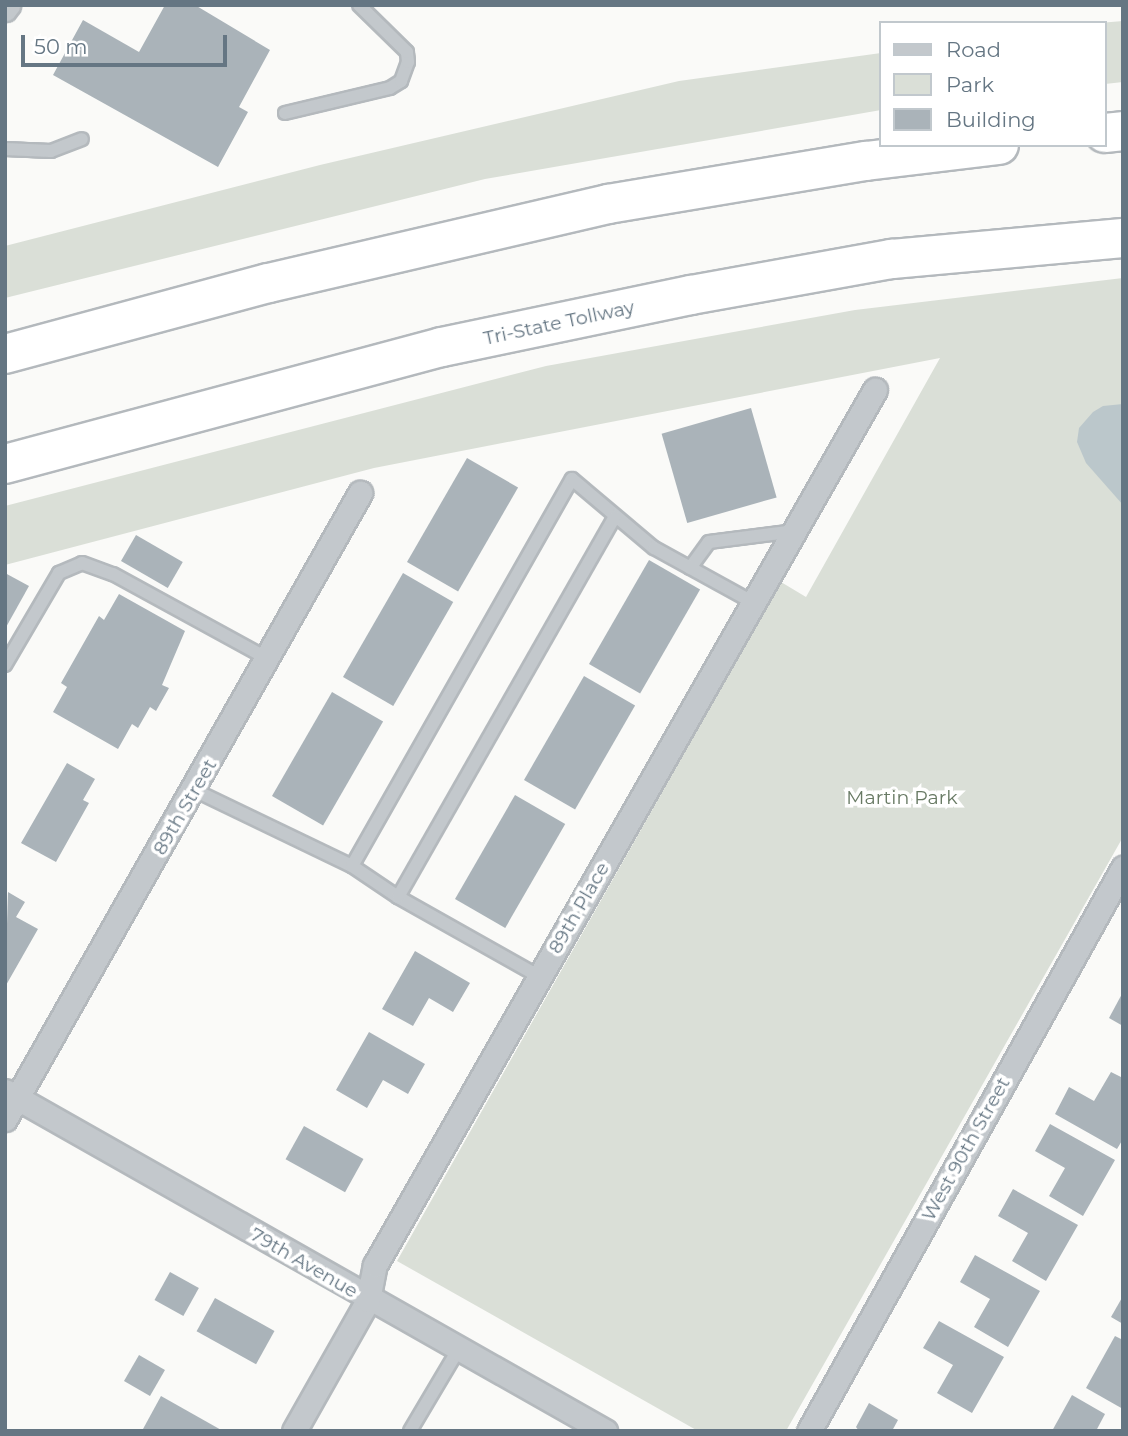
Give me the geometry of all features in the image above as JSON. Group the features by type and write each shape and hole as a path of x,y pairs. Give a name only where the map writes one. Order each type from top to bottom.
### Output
{"highway":[{"path":"5,354 269,283 608,204 866,161 982,147"},
{"name":"Tri-State Tollway","path":"5,464 442,347 691,295 892,258 1123,238"}],"street":[{"name":"89th Place","path":"294,1431 368,1300 375,1265 876,390"},
{"name":"89th Street","path":"5,1119 11,1094 194,790 360,493"},
{"name":"West 90th Street","path":"809,1431 1123,868"},
{"name":"79th Avenue","path":"11,1094 368,1300 605,1431"}],"lane":[{"path":"285,113 390,88 401,81 408,62 407,52 359,5"},
{"path":"5,149 51,151 82,139"},
{"path":"352,866 572,480 654,548 754,603"},
{"path":"398,897 615,516"},
{"path":"690,568 709,542 795,531"},
{"path":"5,665 59,573 82,564 113,574 268,659"},
{"path":"194,790 352,866 398,897 540,977"},
{"path":"410,1431 458,1350"}],"green space":[{"path":"1123,21 1123,82 1107,84 1107,22"},
{"path":"880,53 880,110 485,179 5,298 5,246 320,165 679,81"},
{"name":"Martin Park","path":"1123,278 1123,837 786,1431 698,1431 397,1261 781,582 806,597 940,358 374,468 5,565 5,506 546,366 855,310"}],"shaded area":[{"path":"1123,404 1123,505 1086,463 1077,442 1079,428 1093,412 1103,406"}],"building":[{"path":"165,5 195,5 270,50 239,107 248,112 218,167 53,75 83,20 139,52"},
{"path":"751,408 777,497 687,523 662,434"},
{"path":"467,458 518,488 458,591 407,562"},
{"path":"136,535 183,562 168,588 121,561"},
{"path":"649,560 700,590 640,693 589,664"},
{"path":"5,573 29,586 5,629"},
{"path":"403,573 453,602 393,706 343,677"},
{"path":"119,594 185,631 162,685 169,688 156,711 150,707 138,728 132,724 118,749 53,712 67,687 61,683 99,616 104,620"},
{"path":"584,676 635,706 575,809 524,780"},
{"path":"332,692 383,722 323,825 272,796"},
{"path":"67,763 95,779 83,800 89,803 56,862 21,843"},
{"path":"515,795 565,824 505,928 455,899"},
{"path":"8,892 25,902 16,917 38,929 5,987"},
{"path":"415,951 470,983 453,1012 429,998 413,1026 382,1009"},
{"path":"1123,992 1123,1026 1109,1018"},
{"path":"369,1032 425,1064 408,1094 383,1080 367,1108 336,1090"},
{"path":"1111,1072 1123,1078 1123,1139 1117,1149 1055,1114 1069,1087 1094,1101"},
{"path":"1050,1124 1115,1160 1083,1216 1049,1196 1065,1168 1035,1151"},
{"path":"304,1126 363,1159 345,1192 286,1159"},
{"path":"1013,1189 1078,1225 1046,1281 1012,1261 1028,1233 998,1216"},
{"path":"975,1255 1040,1291 1008,1347 974,1327 990,1299 960,1282"},
{"path":"170,1272 199,1288 183,1316 154,1300"},
{"path":"1123,1296 1123,1324 1111,1317"},
{"path":"215,1298 274,1331 256,1364 197,1331"},
{"path":"939,1321 1004,1357 972,1413 937,1393 953,1365 923,1348"},
{"path":"1115,1336 1123,1340 1123,1409 1086,1388"},
{"path":"139,1355 165,1370 150,1396 124,1381"},
{"path":"1072,1395 1105,1414 1096,1431 1052,1431"},
{"path":"161,1396 223,1431 143,1429"},
{"path":"869,1403 898,1420 892,1431 859,1431 856,1427"}]}
